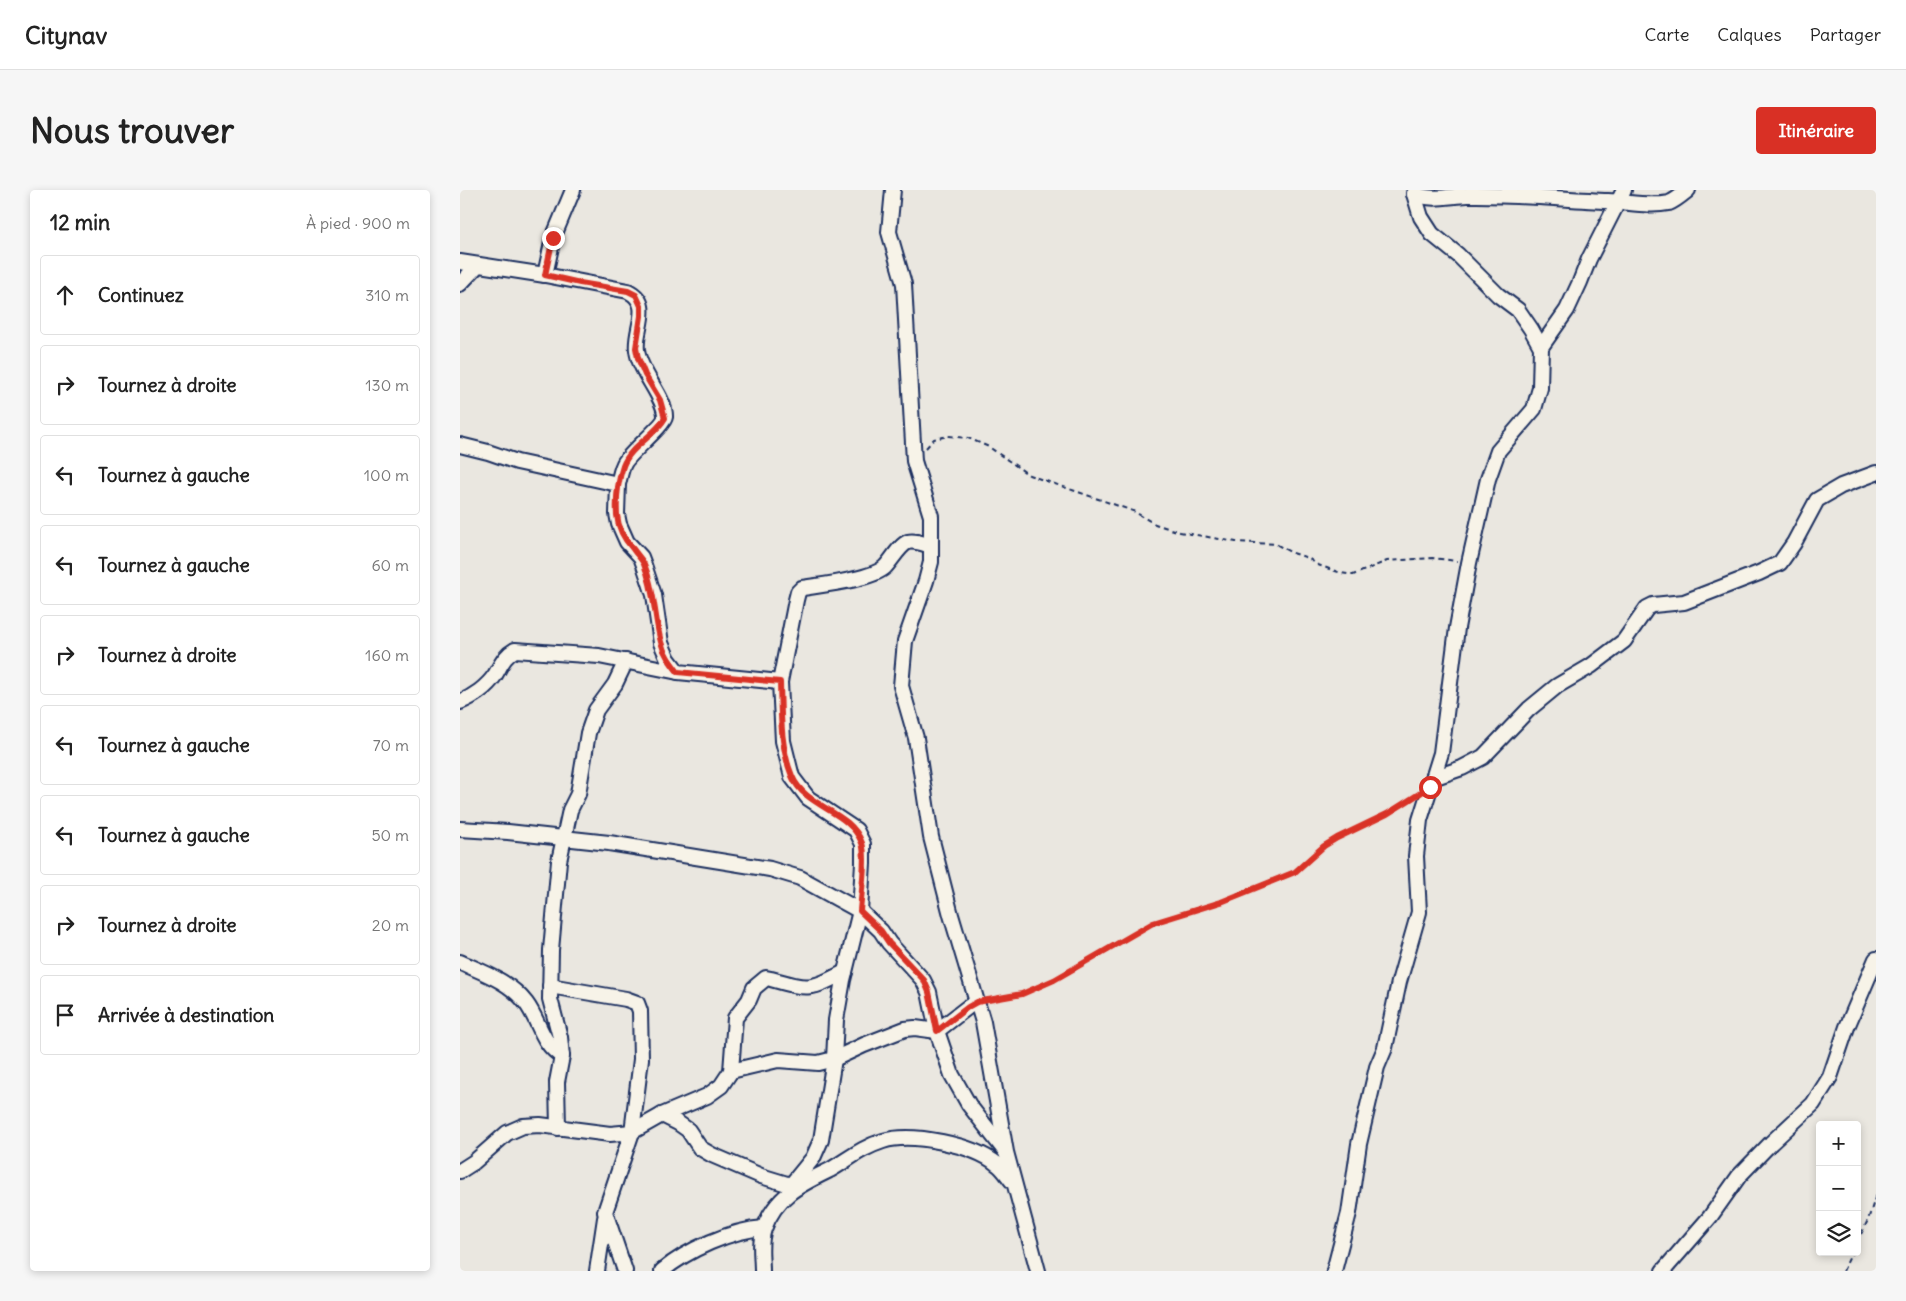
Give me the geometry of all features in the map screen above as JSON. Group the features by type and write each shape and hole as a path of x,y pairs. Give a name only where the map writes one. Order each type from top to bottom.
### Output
{"street":[{"path":"545,275 553,238 573,190"},
{"path":"894,190 888,232 904,284 914,462 930,516 931,546 931,562 926,581 905,641 901,686 916,738 932,837 951,915 983,1022 1006,1152 1038,1271"},
{"path":"1334,1271 1349,1212 1359,1144 1377,1067 1385,1048 1399,982 1419,912 1416,856 1420,820 1441,753 1457,628 1488,479 1498,452 1534,408 1540,388 1541,347 1531,328 1518,310 1498,295 1458,255 1432,234 1421,217 1414,194 1441,199 1466,195 1620,196 1642,205 1671,203 1688,190"},
{"path":"1541,347 1567,310 1620,196"},
{"path":"460,262 545,275 628,291 639,299 641,321 636,348 645,375 660,400 665,418 660,426 643,440 624,463 618,484 617,514 627,542 641,557 654,596 661,643 668,659 678,672"},
{"path":"460,284 478,265"},
{"path":"462,444 517,462 618,484"},
{"path":"1431,782 1483,757 1517,721 1550,692 1624,641 1647,608 1654,605 1684,602 1780,563 1794,543 1817,500 1841,486 1876,473"},
{"path":"762,1271 761,1246 764,1228 778,1203 794,1186 813,1158 821,1140 834,1059 836,1020 845,972 860,911 863,844 856,830 808,798 792,777 784,741 780,682 796,600 798,592 802,588 849,581 884,568 904,544 909,542 931,546"},
{"path":"460,702 480,691 494,677 504,659 515,650 599,656 678,672 780,682"},
{"path":"558,1128 557,1082 562,1056 560,1037 550,999 550,986 559,861 570,810 578,794 588,733 596,710 616,684 626,661"},
{"path":"460,829 564,838 732,861 800,878 860,911 881,931 889,943 924,980 929,992 937,1031 952,1075 969,1105 1006,1152"},
{"path":"1663,1271 1710,1217 1739,1176 1813,1104 1830,1077 1847,1027 1876,959"},
{"path":"460,962 491,975 512,988 526,1003 553,1051 562,1056"},
{"path":"460,1170 474,1162 507,1133 523,1126 540,1125 610,1134 632,1132 662,1115 707,1096 721,1086 731,1071 734,1018 749,1000 754,988 766,978 771,978 809,988 845,972"},
{"path":"550,986 626,999 637,1003 640,1011 641,1058 632,1132 605,1212 597,1271"},
{"path":"731,1071 778,1060 818,1063 834,1059 905,1029 915,1028 937,1031 977,1002"},
{"path":"662,1115 688,1130 700,1148 712,1155 761,1176 794,1186 834,1168 862,1149 886,1140 922,1139 956,1144 978,1153 996,1163 1013,1182"},
{"path":"605,1212 625,1271"},
{"path":"662,1271 699,1249 726,1236 744,1230 764,1228"}],"path":[{"path":"914,462 934,439 948,436 968,438 989,447 1029,475 1133,511 1155,524 1180,532 1236,542 1276,544 1290,552 1308,558 1318,565 1341,573 1352,575 1387,561 1432,558 1469,563"},
{"path":"977,1002 1022,994 1054,980 1153,923 1221,902 1295,872 1324,846 1387,814 1431,782"},
{"path":"1861,1234 1868,1220 1876,1195"},
{"path":"1843,1271 1850,1256"}],"route":[{"path":"553,238 545,275 628,291 636,295 641,306 636,348 638,358 645,375 660,400 665,418 660,426 643,440 624,463 618,484 617,514 627,542 641,557 644,565 654,596 661,643 668,659 678,672 780,682 784,741 792,777 808,798 856,830 863,844 860,911 881,931 884,938 924,980 929,992 937,1031 977,1002 1022,994 1054,980 1153,923 1173,915 1221,902 1295,872 1313,858 1324,846 1387,814 1430,787"}]}
